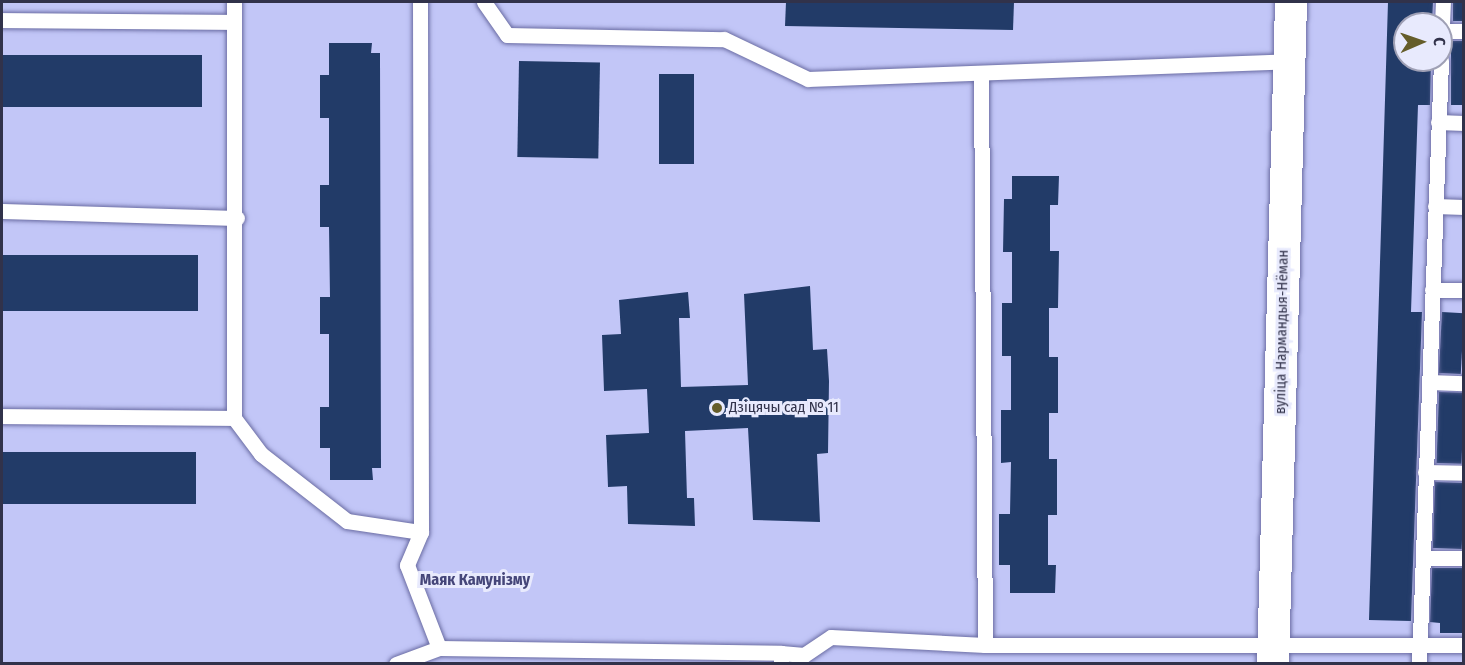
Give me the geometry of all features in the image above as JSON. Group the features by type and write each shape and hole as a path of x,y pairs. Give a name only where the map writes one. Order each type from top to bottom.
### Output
{"street":[{"name":"вуліца Нармандыя-Нёман","path":"1274,653 1291,2"}],"lane":[{"path":"234,2 237,218 234,418 261,454 347,521 421,532"},
{"path":"420,2 421,532 407,565 439,648"},
{"path":"484,2 507,34 724,39 808,79 1289,61"},
{"path":"2,20 234,22"},
{"path":"1419,663 1440,72"},
{"path":"981,74 985,645"},
{"path":"1438,122 1464,123"},
{"path":"1435,206 1464,207"},
{"path":"2,211 237,218"},
{"path":"1432,290 1464,290"},
{"path":"1429,382 1464,383"},
{"path":"2,416 234,418"},
{"path":"1425,472 1464,473"},
{"path":"1423,558 1464,558"},
{"path":"396,663 439,648 781,658 804,655 831,637 985,645 1274,653 1419,644 1464,645"}],"building":[{"path":"786,2 1014,2 1013,30 785,26"},
{"path":"1388,2 1433,2 1433,12 1393,12 1393,72 1431,72 1430,105 1418,105 1411,312 1422,312 1411,621 1369,620"},
{"path":"1453,2 1464,2 1464,21 1453,21"},
{"path":"1453,41 1464,41 1464,105 1451,105"},
{"path":"329,43 372,43 371,53 380,53 381,468 372,468 373,480 330,480 330,448 320,448 320,407 329,407 329,334 320,334 320,297 330,297 329,227 320,227 320,185 329,185 329,118 320,118 320,75 329,75"},
{"path":"2,55 202,55 202,107 2,107"},
{"path":"519,61 600,62 598,158 517,157"},
{"path":"659,74 694,74 694,164 659,164"},
{"path":"1012,176 1059,176 1058,205 1050,205 1050,251 1059,251 1058,308 1049,308 1049,357 1058,357 1058,413 1049,413 1049,459 1057,459 1057,515 1048,515 1048,565 1056,565 1055,593 1010,593 1010,565 999,565 999,514 1010,514 1011,462 1001,463 1001,410 1011,410 1011,356 1002,356 1002,303 1012,303 1012,252 1003,252 1004,199 1012,199"},
{"path":"2,255 198,255 198,311 2,311"},
{"name":"Дзіцячы сад № 11","path":"810,286 813,350 827,349 829,381 828,453 817,454 820,522 753,520 748,428 685,431 687,498 694,498 695,526 628,524 627,486 608,487 606,435 649,433 647,389 604,391 602,335 621,334 619,300 688,292 690,318 679,318 681,387 748,385 744,294"},
{"path":"1442,312 1464,313 1461,374 1439,373"},
{"path":"1439,392 1464,393 1462,464 1437,463"},
{"path":"2,452 196,452 196,504 2,504"},
{"path":"1435,482 1464,483 1462,549 1433,548"},
{"path":"1432,568 1464,568 1464,633 1440,633 1440,623 1430,622"}],"place":[{"name":"Дзіцячы сад № 11","path":"717,408"}],"district":[{"name":"Маяк Камунізму","path":"475,580"}]}
